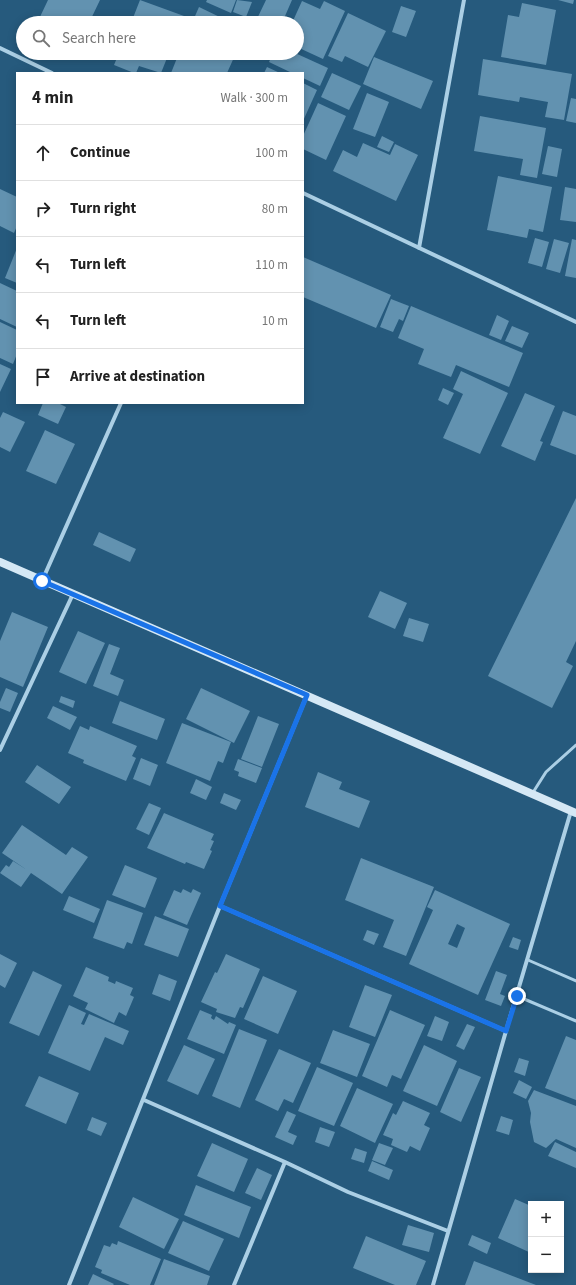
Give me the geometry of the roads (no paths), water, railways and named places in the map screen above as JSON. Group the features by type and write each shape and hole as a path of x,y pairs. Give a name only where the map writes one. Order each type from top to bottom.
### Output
{"street":[{"path":"418,248 462,0"},
{"path":"0,48 16,56"},
{"path":"25,60 50,72"},
{"path":"304,194 576,322"},
{"path":"42,581 122,404"},
{"path":"0,562 574,812 506,1031 433,1285"},
{"path":"0,750 2,740 73,594"},
{"path":"69,1285 144,1100 220,906 307,695"},
{"path":"220,906 506,1031"},
{"path":"144,1100 285,1162 348,1192 448,1231"},
{"path":"234,1285 285,1162"}],"lane":[{"path":"532,794 546,772 576,745"},
{"path":"528,960 576,981"},
{"path":"517,996 576,1021"}]}
